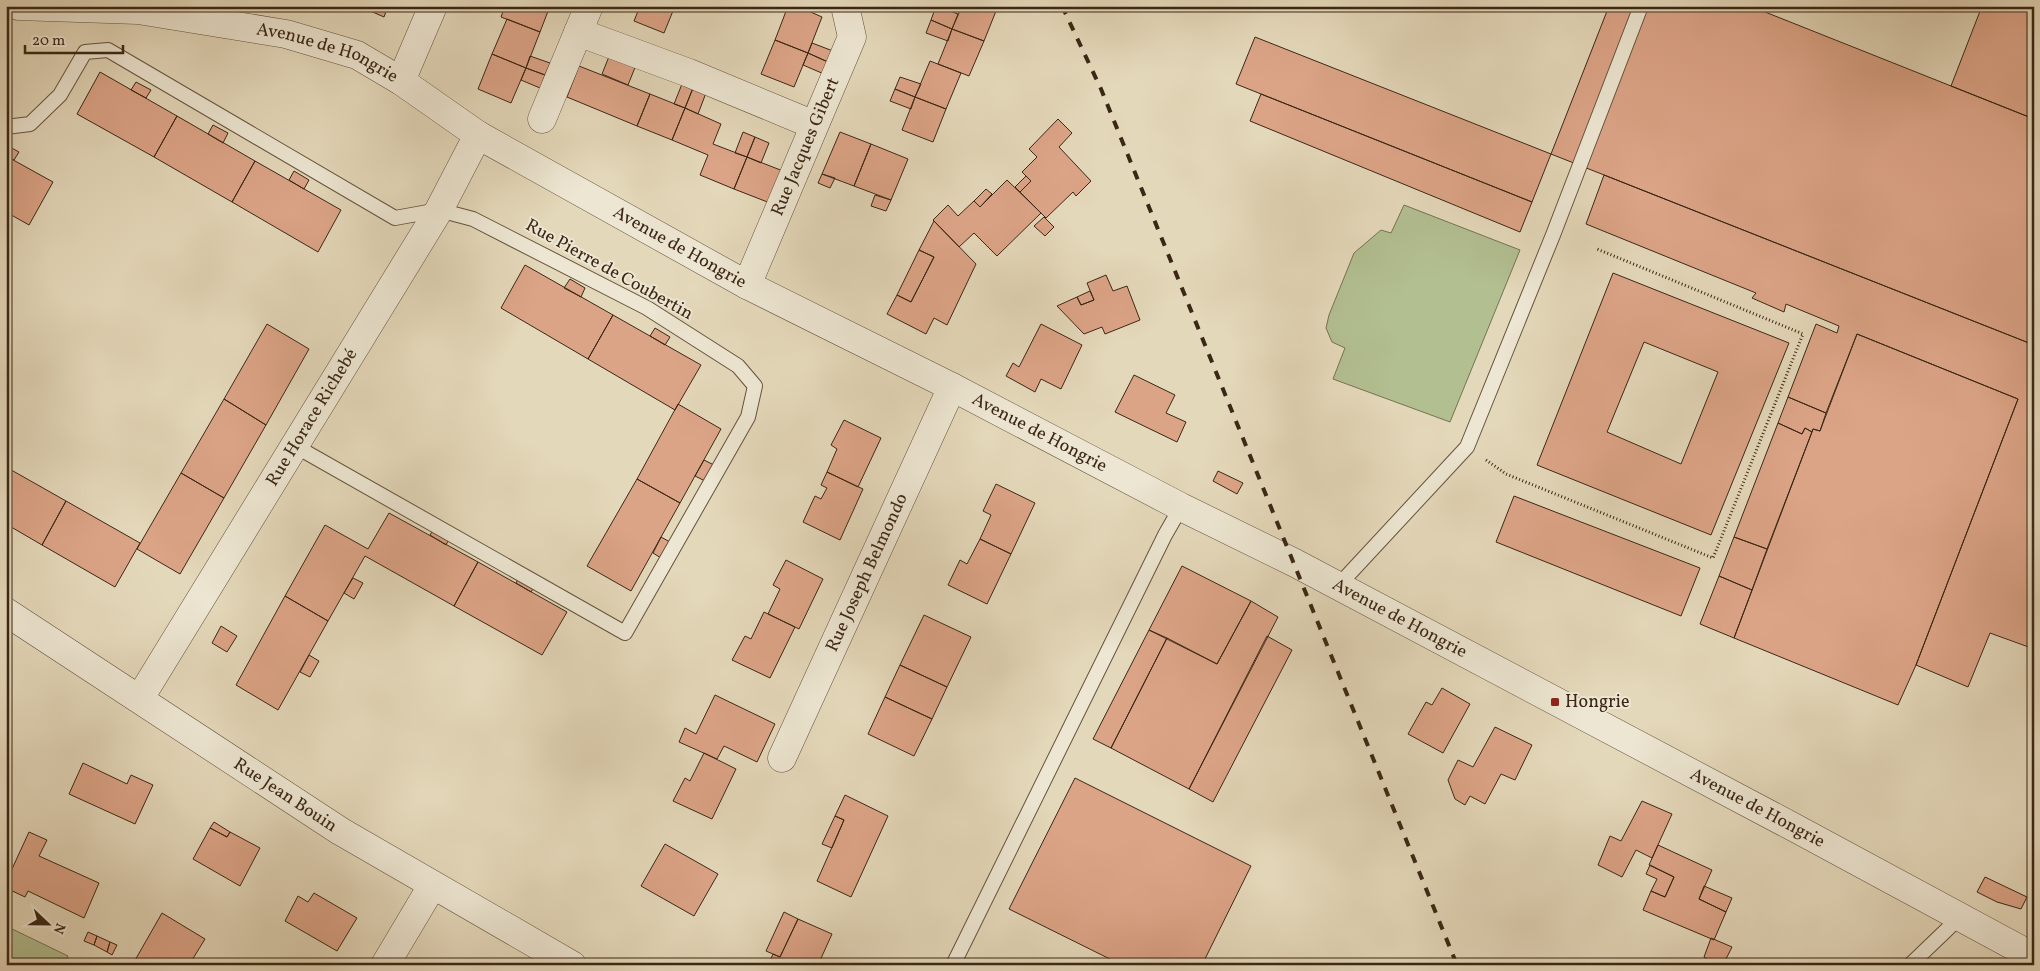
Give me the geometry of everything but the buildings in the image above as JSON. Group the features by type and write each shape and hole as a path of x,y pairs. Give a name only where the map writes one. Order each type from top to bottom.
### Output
{"street":[{"name":"Avenue de Hongrie","path":"18,6 138,10 286,34 357,55 401,81 478,135 747,285 952,388 1181,508 1295,562 1337,587 1789,824 2034,957"},
{"path":"401,81 433,6"},
{"path":"542,119 588,6"},
{"name":"Rue Jacques Gibert","path":"747,285 852,37 846,6"},
{"path":"578,32 690,73 814,125"},
{"name":"Rue Horace Richebé","path":"140,698 439,210 478,135"},
{"name":"Rue Joseph Belmondo","path":"782,758 952,388"},
{"name":"Rue Jean Bouin","path":"6,612 140,698 340,831 432,886 572,965"},
{"path":"385,965 432,886"}],"lane":[{"path":"1337,587 1468,447 1553,235 1641,6"},
{"name":"Rue Pierre de Coubertin","path":"6,127 30,124 60,95 85,52 108,50 395,218 439,210 473,218 647,308 738,366 755,386 748,417 625,633 295,446"},
{"path":"953,965 1161,543 1181,508"},
{"path":"1910,965 1960,917"}],"path":[{"path":"1468,447 1506,474 1713,558 1803,334 1597,249"}],"green space":[{"path":"1404,205 1520,250 1450,422 1333,379 1345,348 1332,342 1326,328 1329,315 1354,253 1381,230 1391,233"},
{"path":"6,926 68,956 64,965 6,965"}],"railway":[{"path":"1062,6 1101,89 1457,965"}],"place":[{"name":"Hongrie","path":"1555,702"}]}
